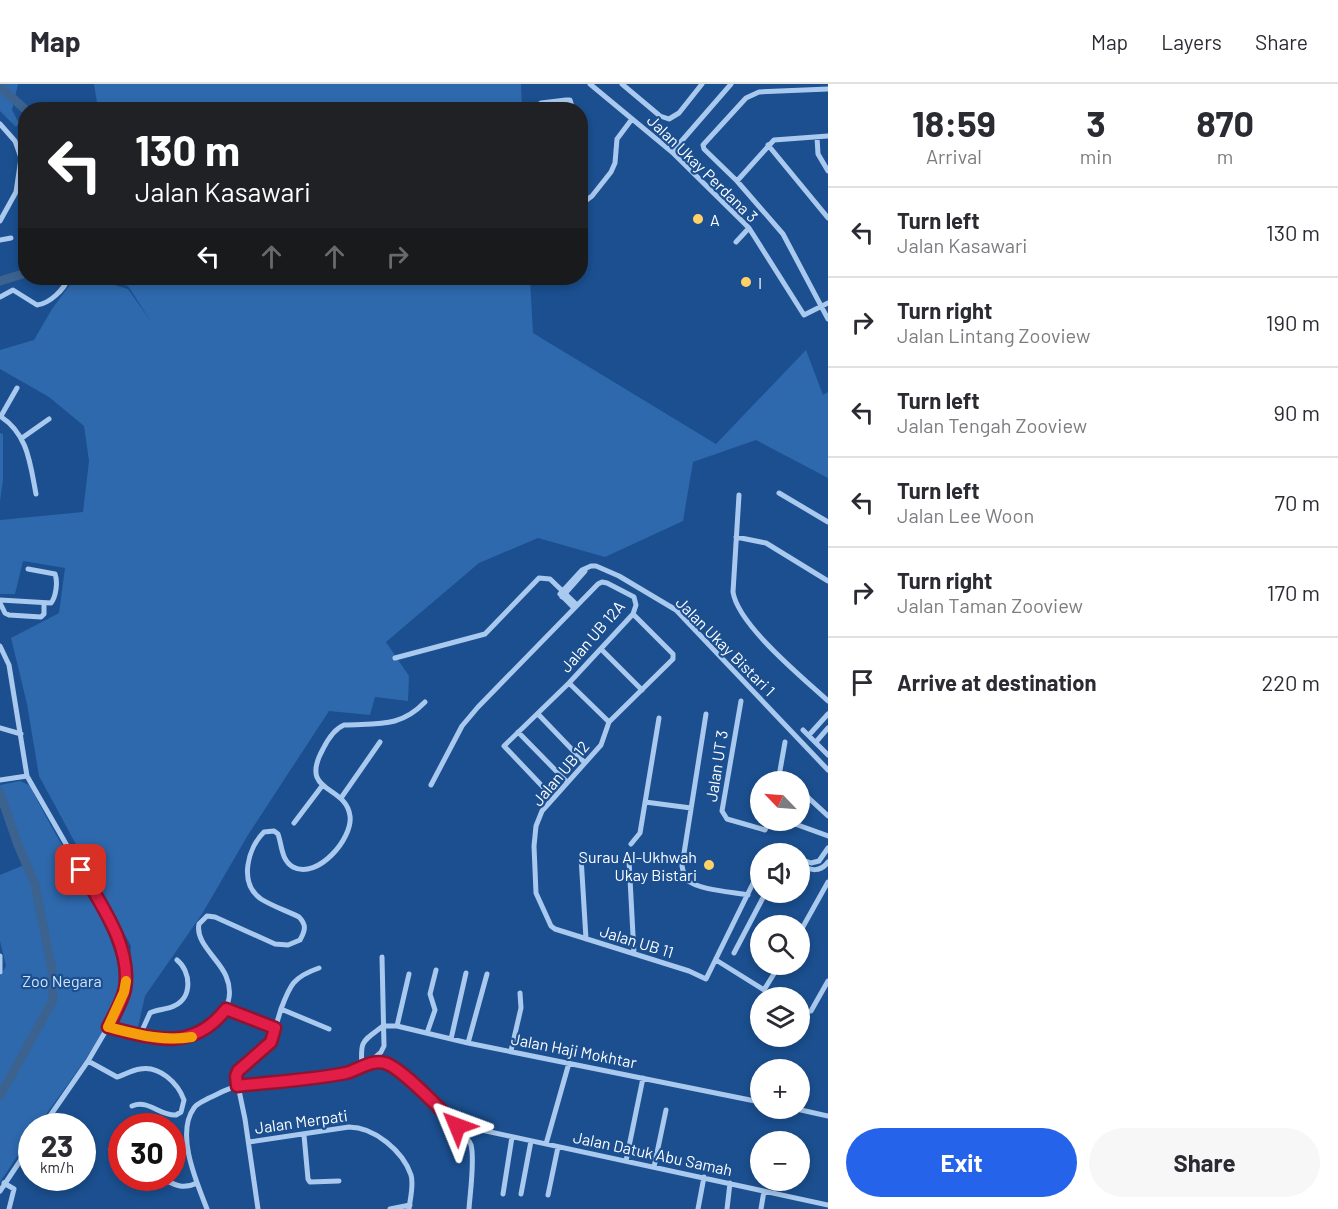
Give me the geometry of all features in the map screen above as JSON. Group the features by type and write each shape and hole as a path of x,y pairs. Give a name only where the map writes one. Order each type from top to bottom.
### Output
{"street":[{"name":"Jalan Ukay Perdana 3","path":"590,84 672,152 749,228 804,315 825,304"},
{"path":"622,84 660,116 669,119 679,113 702,84"},
{"path":"672,152 731,84"},
{"path":"828,90 752,94 703,145 783,234 825,304 828,320"},
{"path":"549,102 570,100 571,102"},
{"path":"588,199 611,172 615,163 617,139 632,119"},
{"path":"0,124 15,141 18,150"},
{"path":"736,181 774,140 828,136"},
{"path":"817,137 818,154 828,171"},
{"path":"768,145 828,218"},
{"path":"0,221 16,192 18,178"},
{"path":"736,242 749,228"},
{"path":"0,240 11,238"},
{"path":"0,297 14,290 37,305 42,305 66,285"},
{"path":"17,388 1,416 11,423 22,438 28,453 36,494"},
{"path":"22,438 49,419"},
{"path":"779,494 828,522"},
{"path":"739,495 733,592 735,602 739,610 770,646 828,701"},
{"path":"736,537 765,543 828,579"},
{"name":"Jalan Ukay Bistari 1","path":"561,592 582,570 597,566 619,576 676,610 828,770"},
{"path":"28,569 55,574 57,578 54,600 51,603 0,602 5,614 41,616 44,614 44,603"},
{"path":"395,658 484,634 539,578 550,579 575,607"},
{"name":"Jalan UB 12A","path":"430,785 462,726 504,678 602,582 631,594 636,605 633,614 569,683 504,746 543,787"},
{"name":"Jalan UB 12","path":"555,929 551,926 537,899 534,846 536,826 542,811 601,745 609,722 673,657 633,614"},
{"path":"0,646 9,665 27,776 104,910 124,958 126,977 124,992 108,1027 52,1113"},
{"path":"601,649 642,690"},
{"path":"569,683 609,722"},
{"name":"Jalan UT 3","path":"741,701 722,811 727,819 750,827"},
{"path":"108,1027 140,1035 177,1039 192,1036 207,1029 226,1009 230,987 226,975 199,936 199,924 207,916 211,915 275,944 288,945 300,939 305,927 299,917 260,898 249,883 248,858 254,844 264,832 269,830 278,834 282,852 291,866 304,870 323,864 345,837 351,824 350,812 341,798 322,786 318,779 315,768 318,758 338,728 344,725 398,721 408,717 425,702"},
{"path":"538,714 584,762"},
{"path":"706,714 682,866 683,873 687,880 696,885 748,895"},
{"path":"809,735 828,714"},
{"path":"631,843 640,833 659,718"},
{"path":"816,742 828,727 822,721"},
{"path":"0,728 21,734"},
{"path":"803,730 828,754"},
{"path":"518,732 567,782"},
{"path":"341,798 380,742"},
{"path":"780,771 785,742"},
{"path":"3,779 27,776"},
{"path":"294,823 322,786"},
{"path":"810,799 828,816"},
{"path":"645,802 692,808"},
{"path":"810,829 828,836"},
{"path":"810,862 819,861 828,848"},
{"path":"581,857 586,939"},
{"path":"628,860 634,954"},
{"path":"810,869 821,869 828,862"},
{"path":"810,916 826,891 828,882"},
{"path":"750,891 716,960 764,990 773,975"},
{"path":"734,953 760,903"},
{"name":"Jalan UB 11","path":"555,929 688,971 706,980 716,960"},
{"path":"0,956 0,972"},
{"path":"365,1066 383,1049 382,957"},
{"path":"140,1035 150,1013 174,1006 185,995 188,977 183,965 177,960"},
{"path":"258,1209 249,1142 236,1076 238,1071 271,1042 289,986 306,972 319,968"},
{"path":"427,1033 435,1010 430,994 436,970"},
{"path":"451,1039 466,973"},
{"path":"397,1026 409,974"},
{"path":"468,1043 487,974"},
{"path":"811,1011 828,981"},
{"path":"511,1052 521,1008 520,993"},
{"path":"226,1009 275,1028"},
{"path":"281,1009 329,1029"},
{"path":"365,1066 361,1048 365,1040 383,1026"},
{"name":"Jalan Haji Mokhtar","path":"383,1026 397,1026 511,1052 750,1100"},
{"path":"88,1061 117,1077 138,1069 157,1071 174,1082 184,1100 181,1112 176,1115 161,1113 146,1103 132,1106"},
{"path":"205,1209 189,1154 187,1138 193,1108 199,1103 237,1086 328,1076 382,1062 389,1064 423,1092 465,1135 471,1146 472,1172 468,1209"},
{"path":"546,1144 569,1063"},
{"path":"626,1161 643,1077"},
{"path":"654,1167 666,1110"},
{"path":"810,1112 828,1116"},
{"name":"Jalan Merpati","path":"249,1142 349,1127 363,1128 397,1153 407,1166 412,1178 410,1207"},
{"name":"Jalan Datuk Abu Samah","path":"472,1128 750,1188"},
{"path":"304,1135 310,1182 339,1181"},
{"path":"503,1194 512,1137"},
{"path":"521,1194 531,1141"},
{"path":"548,1195 558,1147"},
{"path":"0,1191 18,1163"},
{"path":"698,1209 704,1177"},
{"path":"4,1183 14,1190 9,1209"},
{"path":"186,1188 197,1183"},
{"path":"727,1209 730,1183"},
{"path":"761,1209 764,1191"},
{"name":"Jalan Datuk Abu Samah","path":"764,1191 828,1205"},
{"path":"390,1209 410,1207"}],"green space":[{"path":"0,84 18,84 12,110 18,121 16,127 0,111"},
{"path":"94,84 521,84 522,102 97,102"},
{"path":"70,285 115,285 128,289 152,323 128,286 124,285 530,285 533,333 716,444 806,350 823,395 828,392 828,478 756,440 693,462 683,521 605,557 538,538 479,563 386,642 409,676 408,701 375,697 370,715 329,711 248,835 202,914 145,996 138,1027 119,1023 128,999 131,946 39,776 27,704 11,638 59,613 65,568 23,561 15,594 0,594 0,520 83,512 89,461 84,426 49,397 0,369 0,350 34,340 52,309"},
{"path":"0,433 3,434 3,480 0,501"},
{"name":"Zoo Negara","path":"20,781 31,786 102,920 114,949 120,974 119,994 105,1028 47,1113 18,1113 18,1155 0,1182 0,976 6,966 0,941 0,875 29,863 6,815 0,785"}],"waterway":[{"path":"0,87 18,103"},
{"path":"0,281 18,275"},
{"path":"0,793 18,845 35,884 52,970 53,1000 0,1096"}],"slow traffic":[{"path":"126,981 124,992 108,1027 159,1039 192,1037"}],"place":[{"name":"A","path":"698,219"},
{"name":"I","path":"746,282"},
{"name":"Surau Al-Ukhwah Ukay Bistari","path":"709,865"}],"route":[{"path":"81,870 104,910 124,958 126,977 124,992 108,1027 159,1039 177,1039 192,1036 207,1029 226,1009 275,1028 271,1042 238,1071 237,1086 328,1076 382,1062 389,1064 423,1092 457,1126"}]}
